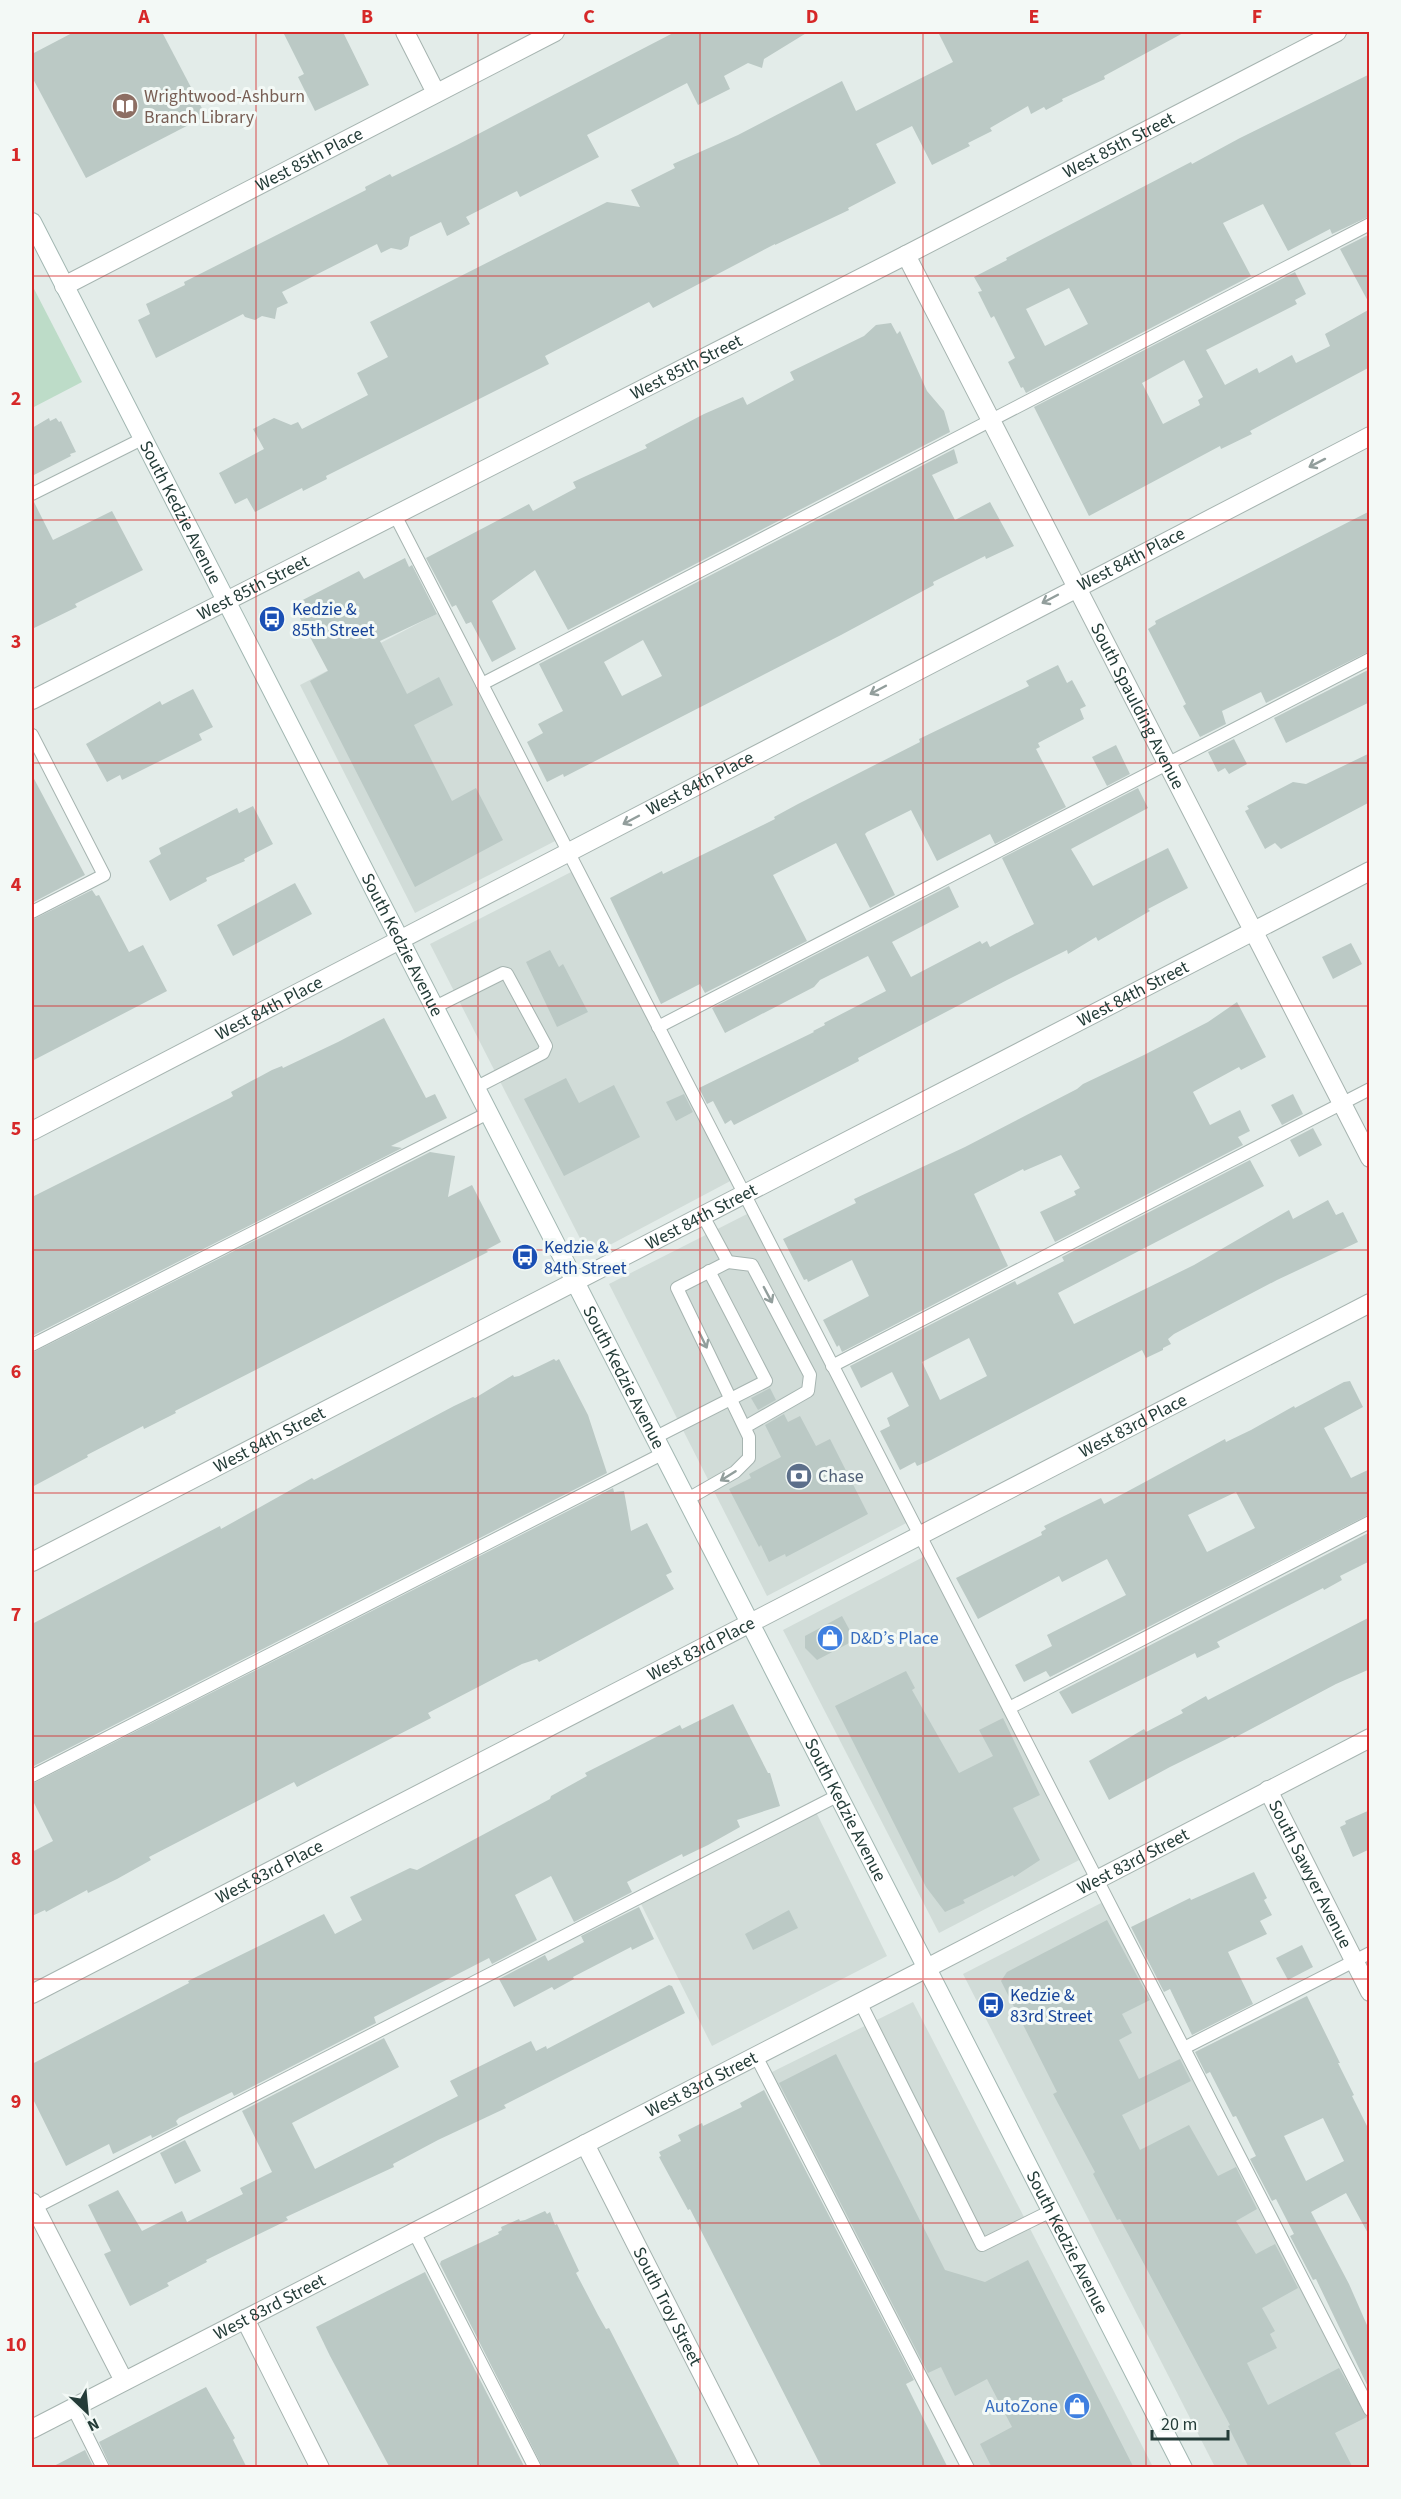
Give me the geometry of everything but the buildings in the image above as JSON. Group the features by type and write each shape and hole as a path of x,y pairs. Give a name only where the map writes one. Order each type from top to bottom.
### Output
{"street":[{"path":"405,32 436,93"},
{"name":"West 85th Place","path":"64,286 555,32"},
{"name":"West 85th Street","path":"32,700 906,255 1337,32"},
{"name":"South Kedzie Avenue","path":"32,222 1183,2468"},
{"name":"South Spaulding Avenue","path":"906,255 1370,1158"},
{"name":"West 84th Place","path":"32,1131 1076,586 1370,436"},
{"name":"West 84th Street","path":"32,1562 1370,870"},
{"name":"West 83rd Place","path":"32,1994 1370,1303"},
{"name":"West 83rd Street","path":"32,2429 1370,1738"},
{"name":"South Sawyer Avenue","path":"1268,1790 1362,1957 1370,1992"},
{"name":"South Troy Street","path":"585,2144 750,2468"},
{"path":"32,2206 124,2381"},
{"path":"245,2319 320,2468"}],"lane":[{"path":"482,684 1370,224"},
{"path":"32,494 142,439"},
{"path":"395,515 1370,2410"},
{"path":"658,1027 1370,659"},
{"path":"32,735 104,875 32,912"},
{"path":"433,1008 503,973 507,974 546,1046 543,1053 475,1088"},
{"path":"832,1365 1370,1089"},
{"path":"32,1345 488,1113"},
{"path":"702,1214 728,1262"},
{"path":"686,1500 735,1472 749,1458 749,1437 745,1427 677,1288 728,1262 752,1264 810,1375 808,1391 745,1427"},
{"path":"32,1776 658,1446 731,1399 766,1381 709,1272"},
{"path":"1009,1708 1370,1522"},
{"path":"32,2206 837,1796"},
{"path":"1184,2048 1362,1957"},
{"path":"860,2002 982,2245 1051,2211"},
{"path":"756,2056 968,2468"},
{"path":"414,2232 535,2468"},
{"path":"73,2408 103,2468"}],"shaded area":[{"path":"444,610 561,838 415,913 300,685"},
{"path":"577,869 736,1178 589,1256 430,944"},
{"path":"753,1211 912,1520 767,1596 609,1284"},
{"path":"929,1554 1085,1857 939,1933 783,1630"},
{"path":"814,1808 887,1956 712,2046 638,1898"},
{"path":"1107,1900 1369,2410 1369,2467 1215,2467 963,1974"},
{"path":"913,2002 1153,2467 968,2467 766,2075"}],"green space":[{"path":"32,285 82,382 32,408"}],"place":[{"name":"Wrightwood-Ashburn Branch Library","path":"125,106"},
{"name":"Kedzie & 85th Street","path":"272,619"},
{"name":"Kedzie & 84th Street","path":"525,1257"},
{"name":"Chase","path":"799,1476"},
{"name":"D&D’s Place","path":"830,1638"},
{"name":"Kedzie & 83rd Street","path":"991,2005"},
{"name":"AutoZone","path":"1077,2406"}]}
